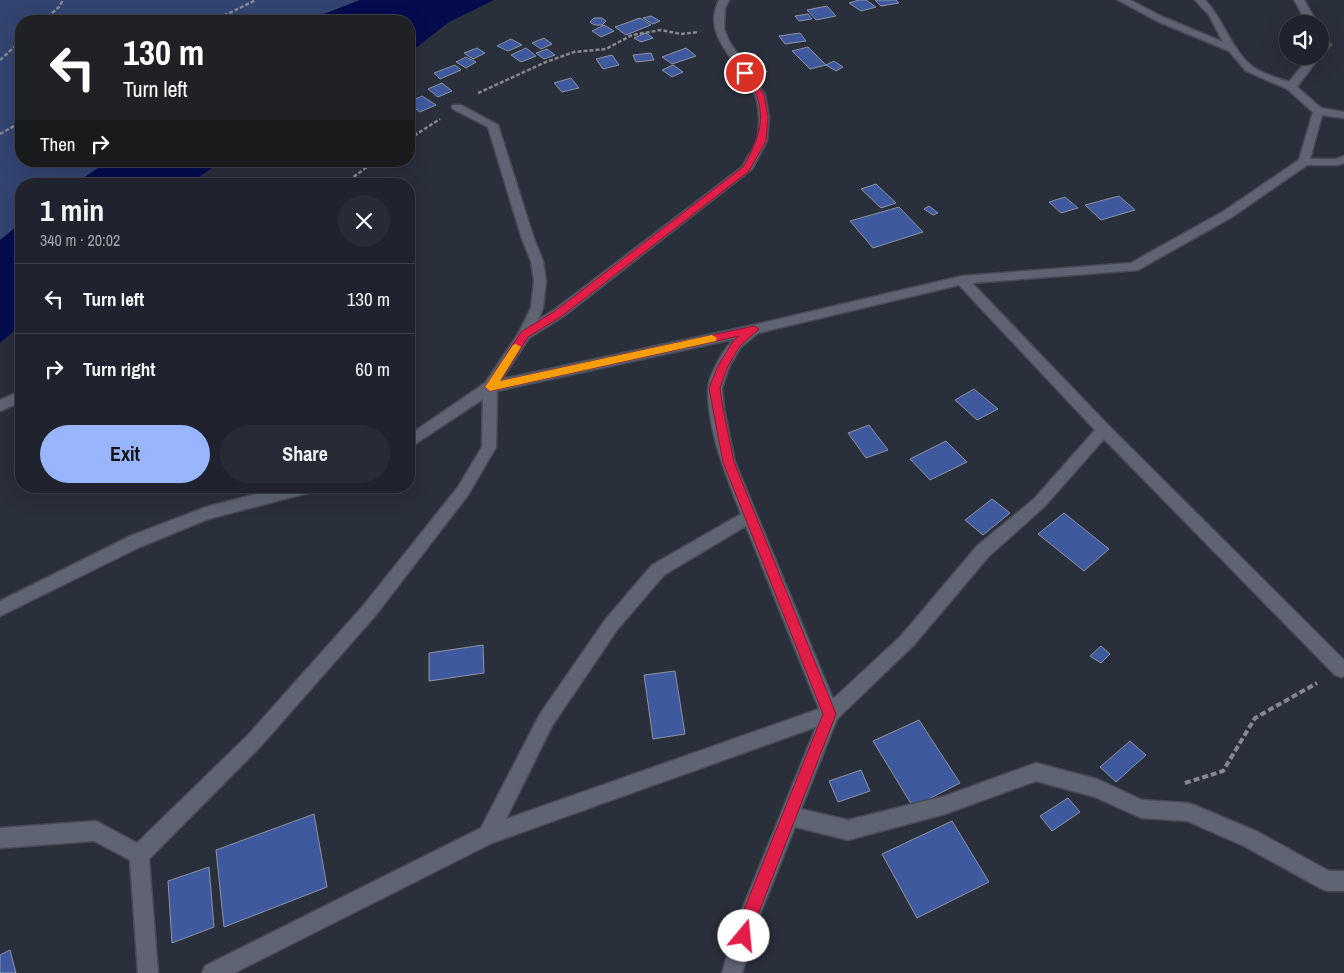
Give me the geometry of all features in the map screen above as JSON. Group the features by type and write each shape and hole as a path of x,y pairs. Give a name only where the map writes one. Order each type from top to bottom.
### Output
{"street":[{"path":"524,335 558,313 746,169 762,141 764,117 760,95 724,41 719,29 720,8 724,0"},
{"path":"1123,0 1160,19 1232,48"},
{"path":"1200,0 1213,14 1232,48 1250,69 1291,87 1318,112 1344,115"},
{"path":"1299,0 1308,15"},
{"path":"1291,87 1308,65"},
{"path":"148,973 139,855 260,734 369,611 463,491 489,447 490,387 524,335 537,308 540,281 537,260 493,125 457,107"},
{"path":"1304,162 1318,112"},
{"path":"415,438 490,387 754,329 962,280 1134,267 1228,214 1304,162 1338,162 1344,159"},
{"path":"962,280 1104,430 1341,669"},
{"path":"732,973 749,917 830,714 728,462 715,388 723,366 736,344 754,329"},
{"path":"0,406 15,399"},
{"path":"212,973 488,835 830,714 907,641 984,551 1039,503 1104,430"},
{"path":"0,608 134,542 206,513 285,493"},
{"path":"488,835 546,720 611,625 658,570 750,516"},
{"path":"789,816 848,830 945,805 1036,772 1096,788 1141,809 1187,812 1251,839 1327,881 1344,881"},
{"path":"0,838 96,831 139,855"}],"path":[{"path":"50,15 59,7 63,0"},
{"path":"225,15 256,0"},
{"path":"415,135 486,89 574,52 606,49 632,35 660,30 681,34 719,29"},
{"path":"0,60 15,46"},
{"path":"0,134 15,125"},
{"path":"352,178 368,167"},
{"path":"1178,786 1223,770 1255,718 1341,669"}],"shaded area":[{"path":"0,0 360,0 321,15 15,15 15,167 99,167 84,178 15,178 15,228 0,240"},
{"path":"360,0 494,0 449,22 415,48 415,15 321,15"},
{"path":"99,167 213,167 198,178 84,178"},
{"path":"15,228 15,330 0,343 0,240"}],"building":[{"path":"866,0 876,7 861,11 849,3"},
{"path":"875,0 896,0 899,3 881,6"},
{"path":"827,6 836,16 816,20 807,10"},
{"path":"808,14 812,19 799,21 795,16"},
{"path":"651,16 660,21 653,24 643,18"},
{"path":"594,18 602,18 606,21 602,25 594,25 590,22"},
{"path":"640,18 651,25 626,35 615,27"},
{"path":"604,25 614,31 601,37 592,31"},
{"path":"646,33 653,38 641,42 634,38"},
{"path":"800,33 806,41 785,44 779,36"},
{"path":"544,38 552,44 541,49 532,43"},
{"path":"511,39 522,45 508,51 497,46"},
{"path":"808,47 826,65 810,69 792,51"},
{"path":"477,48 485,53 473,59 464,53"},
{"path":"526,48 536,56 521,62 511,55"},
{"path":"686,48 696,56 672,64 662,57"},
{"path":"547,49 555,55 544,59 536,53"},
{"path":"651,53 654,60 636,62 633,55"},
{"path":"755,54 767,72 749,75 738,57"},
{"path":"612,55 619,65 603,69 596,59"},
{"path":"466,57 476,62 466,68 456,62"},
{"path":"834,61 843,67 836,71 826,65"},
{"path":"455,65 461,70 440,79 434,73"},
{"path":"673,65 683,72 672,77 662,70"},
{"path":"571,78 579,88 562,92 554,83"},
{"path":"442,83 452,91 438,97 428,89"},
{"path":"422,96 436,105 420,112 415,108 415,99"},
{"path":"876,184 896,203 881,208 861,189"},
{"path":"1119,196 1135,210 1101,220 1085,205"},
{"path":"1065,197 1078,208 1061,213 1049,202"},
{"path":"929,206 938,213 933,215 924,209"},
{"path":"899,207 923,232 873,248 850,221"},
{"path":"974,389 998,409 977,420 955,400"},
{"path":"869,425 888,450 866,458 848,433"},
{"path":"946,441 967,462 930,480 910,459"},
{"path":"992,499 1010,513 983,535 965,520"},
{"path":"1064,513 1109,549 1084,571 1038,534"},
{"path":"483,645 484,673 429,681 429,653"},
{"path":"1101,646 1110,654 1101,663 1090,656"},
{"path":"675,671 685,734 653,739 644,675"},
{"path":"919,720 960,783 913,807 873,741"},
{"path":"1130,741 1146,755 1116,782 1100,767"},
{"path":"861,770 870,791 838,802 829,781"},
{"path":"1068,798 1080,812 1052,831 1040,816"},
{"path":"314,814 327,887 224,927 216,850"},
{"path":"952,821 989,882 917,918 882,854"},
{"path":"209,867 214,927 172,943 168,881"},
{"path":"10,950 16,973 0,973 0,955"}],"slow traffic":[{"path":"516,347 490,387 712,338"}],"route":[{"path":"744,936 749,917 830,714 728,462 717,409 715,388 723,366 736,344 754,329 490,387 524,335 558,313 746,169 762,141 764,117 760,95 745,73"}]}
